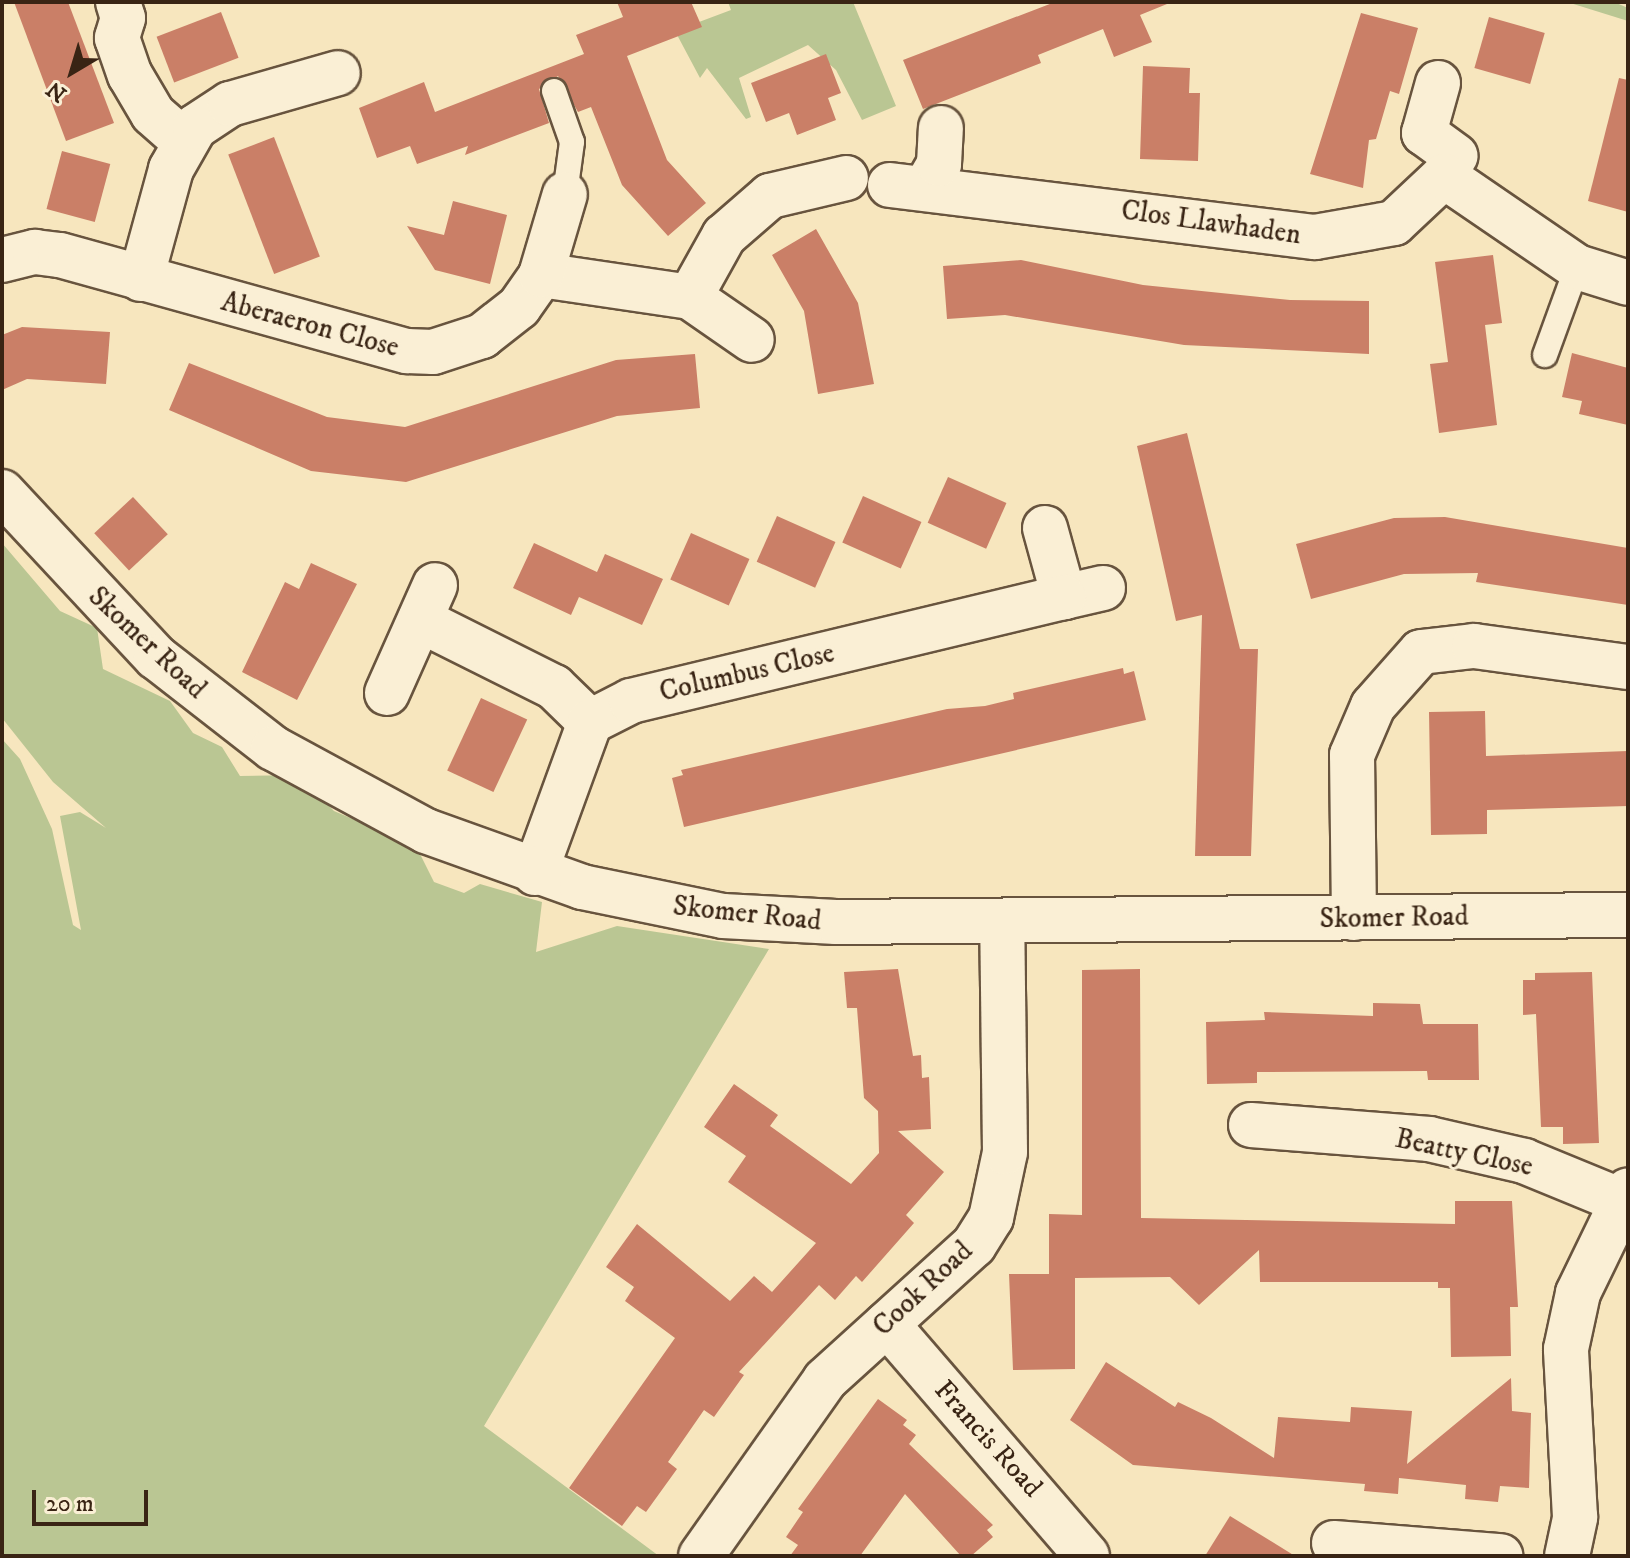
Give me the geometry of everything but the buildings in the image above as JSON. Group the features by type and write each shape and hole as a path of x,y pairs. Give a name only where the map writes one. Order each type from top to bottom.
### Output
{"street":[{"path":"118,2 123,18 117,38 130,75 153,114 185,142"},
{"path":"141,279 171,169 185,142 210,114 230,104 338,73"},
{"path":"1438,83 1424,133 1457,154 1577,267 1628,283"},
{"name":"Clos Llawhaden","path":"941,128 939,164 908,185 1315,237 1394,223 1457,154"},
{"path":"690,297 724,236 770,196 846,178"},
{"path":"565,194 541,275 690,297 752,340"},
{"name":"Aberaeron Close","path":"2,260 60,255 376,345 433,352 503,322 541,275"},
{"name":"Skomer Road","path":"2,492 156,657 263,740 368,804 535,873 723,916 1002,922 1628,915"},
{"name":"Columbus Close","path":"590,722 631,701 1083,592 1045,528"},
{"path":"387,693 428,603 554,687 590,722 535,873"},
{"path":"1354,918 1352,755 1373,706 1421,652 1474,646 1628,667"},
{"name":"Cook Road","path":"701,1556 825,1380 974,1245 1002,1190 1002,922"},
{"name":"Beatty Close","path":"1251,1125 1429,1139 1524,1161 1626,1196"},
{"path":"1567,1556 1575,1517 1566,1349 1578,1293 1626,1196"},
{"name":"Francis Road","path":"887,1324 1087,1556"},
{"path":"1334,1543 1500,1556"}],"lane":[{"path":"554,91 572,142 565,194"},
{"path":"1545,355 1577,267"}],"green space":[{"path":"728,2 853,2 896,106 862,120 836,70 808,45 739,78 751,117 746,119 707,68 700,78 675,31 731,10"},
{"path":"1567,2 1614,2 1628,8 1628,21"},
{"path":"2,543 60,611 97,628 103,669 170,701 193,733 222,747 240,776 299,775 334,811 416,846 434,882 464,893 480,884 542,902 536,952 617,926 769,949 484,1426 659,1556 2,1556 2,739 20,759 52,829 73,925 81,930 60,816 80,812 106,828 53,782 2,718"}]}
